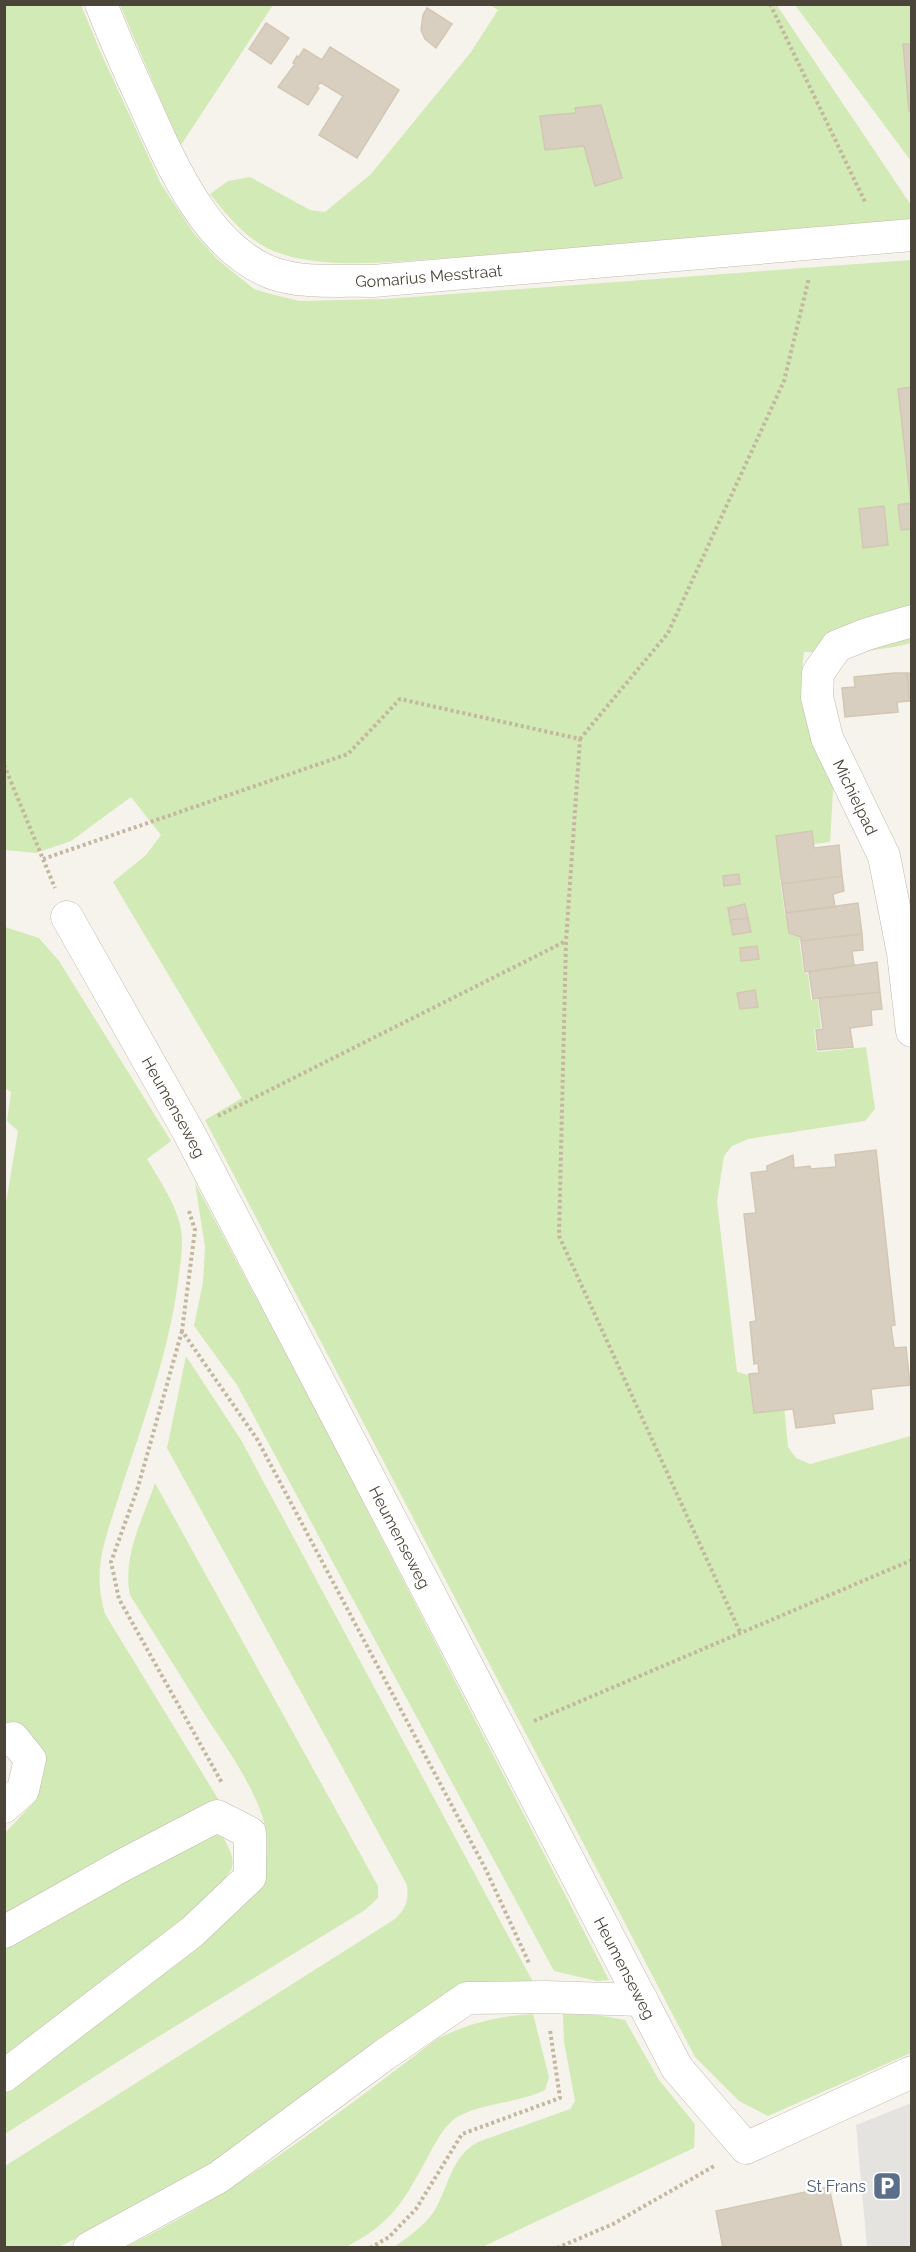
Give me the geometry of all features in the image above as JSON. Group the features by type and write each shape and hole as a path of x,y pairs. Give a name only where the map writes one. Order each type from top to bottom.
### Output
{"street":[{"name":"Gomarius Messtraat","path":"101,4 171,165 202,213 225,240 249,261 274,274 311,280 373,281 897,236"},
{"name":"Michielpad","path":"912,621 867,634 837,646 818,673 817,697 827,738 884,856 903,953 912,1031"},
{"name":"Heumenseweg","path":"67,917 188,1131 677,2068 746,2148"},
{"path":"4,1740 13,1738 30,1759 22,1790 4,1807"},
{"path":"4,1932 123,1865 217,1816 250,1833 250,1877 192,1932 4,2076"},
{"path":"89,2247 219,2177 384,2055 467,1998 545,1997 642,2000"},
{"path":"746,2148 912,2072"}],"path":[{"path":"770,4 897,236"},
{"path":"740,1632 559,1236 566,941 580,738 668,633 784,381 818,243"},
{"path":"43,859 348,754 400,699 580,738"},
{"path":"4,765 67,917"},
{"path":"182,1331 138,1487 111,1562 118,1599 250,1833"},
{"path":"503,1734 912,1560"},
{"path":"557,2247 613,2224 746,2148"}],"green space":[{"path":"776,4 911,205 912,223 575,250 348,263 302,259 271,250 242,230 210,194 228,181 250,177 310,210 325,212 371,174 471,52 498,10 490,5"},
{"path":"4,5 81,5 161,184 193,232 217,259 254,289 267,293 299,301 385,299 911,260 911,643 858,652 804,652 801,679 802,703 834,774 830,842 790,847 794,877 780,879 785,915 807,913 811,938 799,940 804,973 808,974 811,1000 818,1000 821,1028 814,1029 817,1052 866,1047 875,1109 865,1121 748,1139 732,1146 724,1156 717,1201 737,1372 782,1384 788,1447 796,1458 810,1464 911,1436 911,2053 768,2116 739,2101 695,2057 205,1120 242,1098 113,882 146,855 161,835 131,797 71,841 36,853 5,850"},
{"path":"120,5 273,5 181,145"},
{"path":"795,5 911,5 911,161"},
{"path":"5,927 39,938 59,961 171,1141 147,1159 170,1199 181,1230 181,1256 175,1303 154,1388 105,1542 100,1569 101,1598 105,1614 220,1802 5,1917 4,1834 37,1799 42,1771 4,1728 4,1214 18,1131 7,1121 11,1092 5,1088"},
{"path":"195,1183 313,1405 609,1980 597,1981 554,1971 237,1385 194,1326 203,1282 205,1247"},
{"path":"186,1356 241,1440 533,1982 492,1987 229,2154 154,2199 59,2247 5,2248 5,2166 395,1919 404,1908 408,1896 407,1885 167,1448"},
{"path":"155,1483 378,1886 378,1898 365,1910 130,2054 5,2134 5,2093 239,1910 252,1894 264,1870 267,1851 265,1826 260,1809 244,1775 130,1595 128,1581 131,1552"},
{"path":"211,1833 223,1837 232,1855 232,1867 222,1881 166,1933 5,2061 5,1949 133,1872"},
{"path":"533,2014 549,2077 545,2090 523,2098 472,2110 448,2124 401,2202 384,2222 360,2239 344,2248 125,2247 208,2202 247,2177 437,2039 484,2021"},
{"path":"563,2014 597,2015 625,2020 659,2080 695,2124 694,2148 482,2247 394,2247 410,2236 433,2213 456,2164 469,2148 478,2142 570,2109 575,2101 564,2042"}],"shaded area":[{"name":"St Frans","path":"911,2103 911,2247 867,2247 856,2125"}],"building":[{"path":"427,8 452,24 436,48 425,39 421,30 423,15"},
{"path":"266,23 289,38 271,64 249,49"},
{"path":"903,44 912,44 912,111 909,111"},
{"path":"330,47 399,90 357,158 319,135 343,96 320,82 317,87 319,88 308,105 278,87 295,64 293,63 297,56 298,58 304,49 322,60"},
{"path":"601,105 622,178 595,186 584,146 545,150 540,116 576,113 575,108"},
{"path":"912,387 912,529 901,530 898,505 911,503 898,389"},
{"path":"884,506 888,545 863,548 859,509"},
{"path":"907,673 909,701 897,702 898,712 845,717 842,688 855,687 854,677"},
{"path":"907,673 912,673 912,701 909,701"},
{"path":"812,831 814,848 839,845 842,876 782,884 776,836"},
{"path":"739,874 740,884 724,886 723,876"},
{"path":"842,876 844,891 833,894 835,907 786,913 782,884"},
{"path":"858,903 862,934 801,941 801,937 789,933 786,913"},
{"path":"745,904 748,918 730,920 728,908"},
{"path":"748,918 751,932 733,935 730,920"},
{"path":"862,934 863,950 852,951 854,965 805,972 801,941"},
{"path":"757,946 759,959 741,961 740,948"},
{"path":"877,962 880,992 813,999 809,972"},
{"path":"755,990 758,1007 740,1009 737,993"},
{"path":"880,992 882,1009 871,1010 872,1025 850,1028 853,1047 818,1050 816,1030 823,1029 819,998"},
{"path":"876,1150 895,1325 891,1326 894,1348 906,1347 910,1385 871,1389 873,1409 833,1414 835,1423 796,1428 793,1409 754,1413 749,1374 759,1373 758,1363 754,1364 750,1322 756,1321 744,1214 756,1213 751,1173 767,1171 767,1166 793,1155 794,1168 810,1166 811,1169 836,1167 835,1155"},
{"path":"829,2187 842,2248 723,2248 716,2211"}],"place":[{"name":"St Frans","path":"887,2186"}]}
